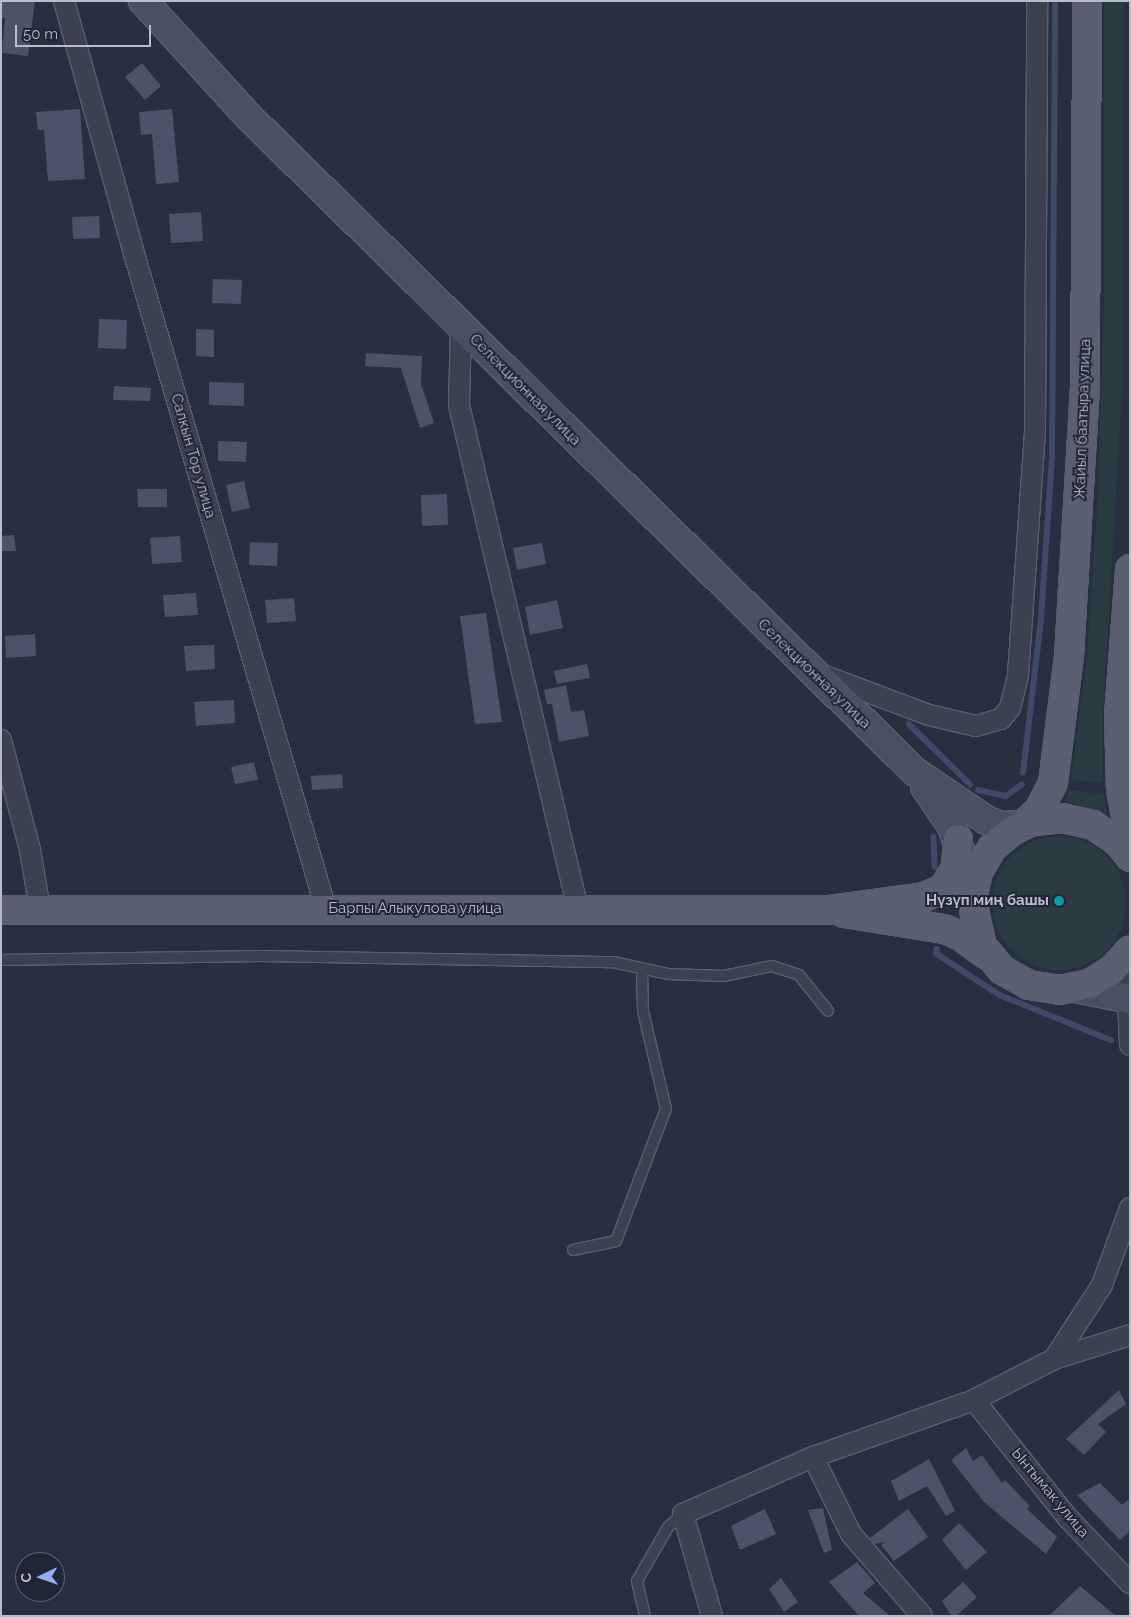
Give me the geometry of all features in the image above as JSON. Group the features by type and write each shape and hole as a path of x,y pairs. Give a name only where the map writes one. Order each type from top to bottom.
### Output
{"main road":[{"name":"Жайыл баатыра улица","path":"1023,825 1039,810 1053,783 1069,656 1084,400 1087,1"},
{"path":"1130,569 1119,755 1130,837"},
{"path":"991,959 976,932 972,901 976,866 1002,838 1023,825 1047,818 1078,820 1106,833 1130,858"},
{"path":"941,891 956,867 958,839"},
{"name":"Барпы Алыкулова улица","path":"828,910 941,891 976,866"},
{"name":"Барпы Алыкулова улица","path":"1,910 828,910 944,929 974,944 991,959 1029,985 1075,988"},
{"path":"1075,988 1103,977 1128,953"}],"street":[{"name":"Салкын Тор улица","path":"64,1 135,257 326,909"},
{"name":"Селекционная улица","path":"143,1 248,117 914,771 986,820 1001,826 1023,825"},
{"path":"811,671 929,715 976,726 1001,719 1010,708 1018,675 1035,432 1037,1"},
{"path":"462,327 459,405 578,909"},
{"path":"1,740 30,850 40,909"},
{"name":"Селекционная улица","path":"914,771 976,866"},
{"path":"1128,953 1127,999 1130,1046"},
{"path":"1075,988 1127,999"},
{"path":"1054,1359 1098,1293 1123,1236 1130,1208"},
{"path":"712,1616 683,1514 813,1457 974,1400 1054,1359 1130,1335"},
{"name":"Ынтымак улица","path":"974,1400 1068,1518 1130,1583"},
{"path":"813,1457 851,1534 922,1616"}],"lane":[{"path":"1,960 262,956 613,962 642,969 724,976 772,966 799,975 828,1010"},
{"path":"573,1250 616,1241 666,1109 643,1011 642,969"},
{"path":"645,1616 638,1581 668,1527 683,1514"}],"shaded area":[{"path":"1104,1 1124,1 1122,394 1103,713 1103,783 1071,780 1087,657 1098,495 1104,295"},
{"path":"1069,790 1104,794 1107,814 1065,801"},
{"path":"1059,836 1085,841 1107,855 1121,877 1126,903 1121,929 1107,951 1085,965 1059,970 1033,965 1011,951 997,929 992,903 997,877 1011,855 1033,841"}],"building":[{"path":"1,1 35,1 28,56 2,53 5,18 1,18"},
{"path":"142,63 161,86 145,100 125,77"},
{"path":"80,109 85,179 48,181 44,130 38,130 36,112"},
{"path":"172,109 179,182 156,184 152,134 141,135 139,112"},
{"path":"201,212 203,241 171,243 169,214"},
{"path":"99,216 100,238 73,239 72,217"},
{"path":"213,279 242,280 241,304 212,303"},
{"path":"99,319 127,320 126,349 98,348"},
{"path":"196,329 214,330 214,357 196,356"},
{"path":"366,353 422,356 421,384 434,423 420,428 401,368 365,366"},
{"path":"209,382 244,383 244,406 209,405"},
{"path":"114,386 151,388 150,401 113,400"},
{"path":"218,441 247,442 246,462 218,461"},
{"path":"244,481 250,508 232,512 226,485"},
{"path":"137,489 167,489 167,507 138,507"},
{"path":"447,494 448,525 422,526 421,495"},
{"path":"14,535 16,551 1,551 1,536"},
{"path":"180,536 182,562 152,564 150,538"},
{"path":"250,542 278,543 277,566 249,565"},
{"path":"542,543 546,564 517,570 513,548"},
{"path":"196,593 198,615 165,617 163,595"},
{"path":"294,598 296,621 267,623 265,600"},
{"path":"557,600 563,628 530,635 525,607"},
{"path":"486,613 502,722 475,724 460,616"},
{"path":"35,634 36,656 6,658 5,636"},
{"path":"214,645 215,669 186,671 184,646"},
{"path":"587,664 590,678 557,684 554,671"},
{"path":"566,685 571,712 584,710 589,736 559,742 552,704 547,704 544,690"},
{"path":"234,700 235,723 196,726 194,702"},
{"path":"254,762 258,780 235,784 231,767"},
{"path":"342,774 343,788 312,790 311,776"},
{"path":"1119,1390 1126,1404 1098,1424 1106,1432 1084,1455 1066,1439"},
{"path":"966,1448 973,1461 982,1455 1002,1483 1005,1480 1030,1506 1027,1509 1057,1537 1046,1554 984,1502 951,1460"},
{"path":"929,1459 955,1511 946,1516 927,1486 899,1501 891,1481"},
{"path":"1100,1483 1122,1505 1130,1498 1130,1531 1120,1540 1077,1495"},
{"path":"823,1508 832,1550 824,1553 808,1510"},
{"path":"765,1509 776,1534 740,1550 731,1526"},
{"path":"908,1509 928,1537 894,1561 881,1545 885,1542 875,1544 870,1538"},
{"path":"959,1523 987,1552 966,1570 942,1540"},
{"path":"857,1562 875,1583 863,1593 890,1616 859,1616 829,1582"},
{"path":"781,1578 798,1602 784,1612 769,1589"},
{"path":"963,1582 977,1597 956,1616 951,1616 942,1601"},
{"path":"1080,1586 1116,1616 1049,1616"}],"waterway":[{"path":"1023,773 1041,619 1052,456 1055,1"},
{"path":"909,724 970,784"},
{"path":"978,790 1006,796 1021,785"},
{"path":"934,837 935,867"},
{"path":"937,949 937,954 1000,995 1111,1040"}],"place":[{"name":"Нүзүп миң башы","path":"1059,901"}]}
